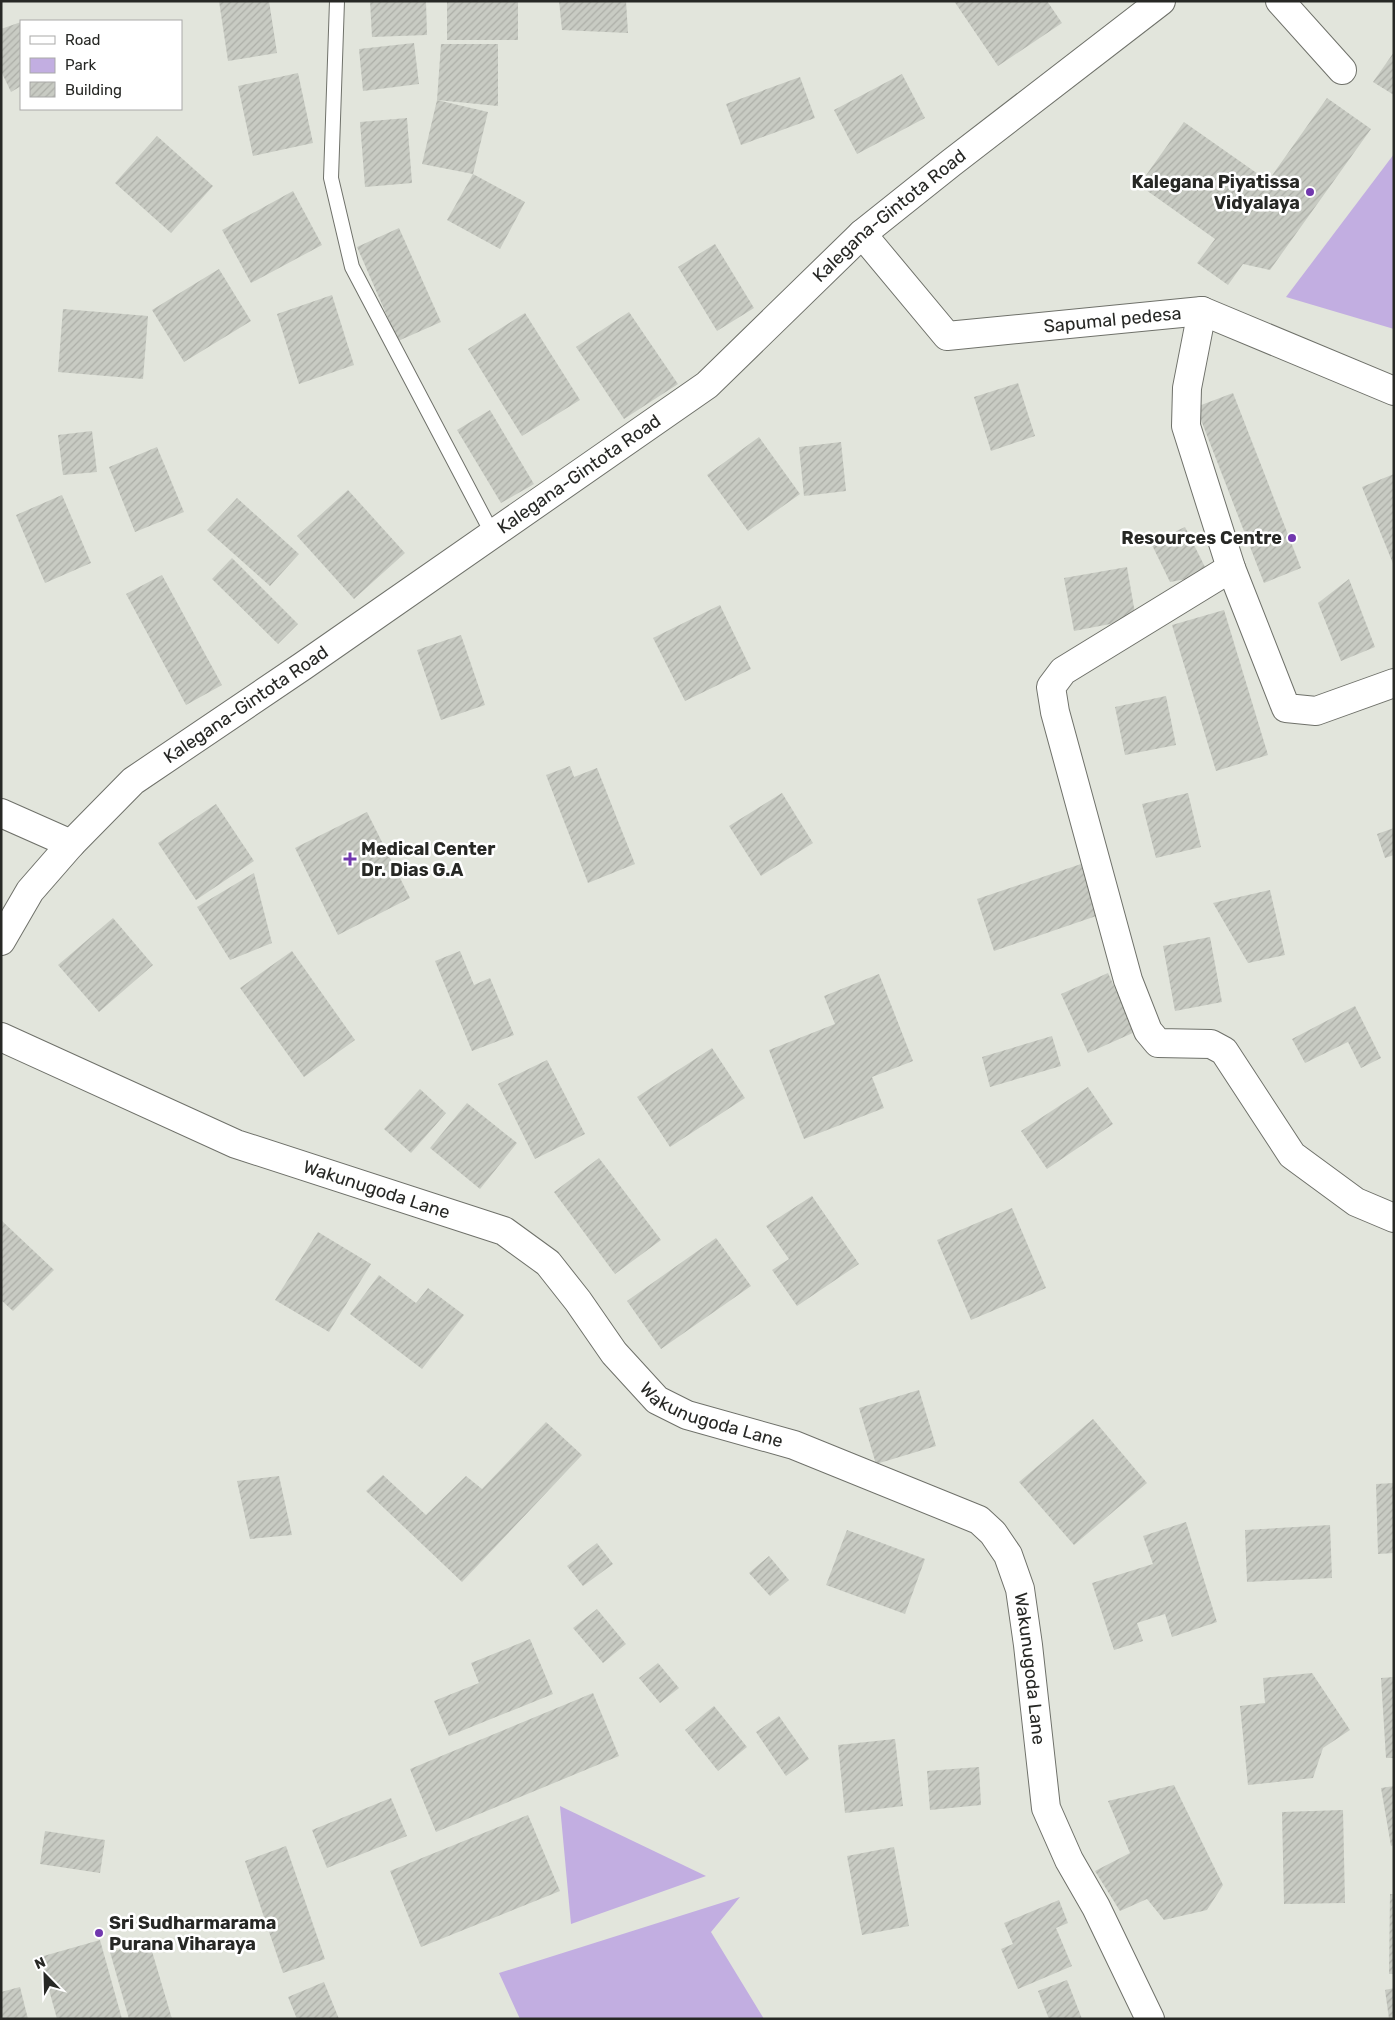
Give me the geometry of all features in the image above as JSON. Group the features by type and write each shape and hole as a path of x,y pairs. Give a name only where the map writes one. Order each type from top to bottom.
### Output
{"street":[{"name":"Kalegana-Gintota Road","path":"1,941 30,891 70,844 133,781 303,666 707,385 862,234 1161,1"},
{"path":"1280,1 1342,70"},
{"name":"Sapumal pedesa","path":"862,234 947,336 1202,312 1394,390"},
{"path":"1202,312 1187,388 1186,426 1231,568 1286,708 1316,711 1394,683"},
{"path":"1231,568 1063,671 1051,687 1055,712 1128,980 1148,1031 1158,1043 1211,1044 1224,1051 1292,1155 1356,1202 1394,1218"},
{"path":"1,813 70,844"},
{"name":"Wakunugoda Lane","path":"1,1037 236,1144 504,1231 548,1264 578,1301 614,1353 657,1400 687,1415 794,1445 979,1520 994,1534 1008,1555 1020,1589 1046,1808 1069,1860 1096,1907 1150,2019"}],"lane":[{"path":"337,1 331,178 352,267 492,533"}],"green space":[{"path":"1394,154 1394,329 1286,297"},
{"path":"560,1806 706,1876 571,1924"},
{"path":"740,1897 711,1932 764,2019 520,2019 499,1973"}],"building":[{"path":"219,1 269,1 277,53 228,61"},
{"path":"370,1 426,1 427,35 372,37"},
{"path":"447,1 518,1 518,40 447,40"},
{"path":"559,1 626,1 628,33 562,30"},
{"path":"954,1 1047,1 1062,23 998,66"},
{"path":"20,22 20,87 11,92 1,71 1,29"},
{"path":"414,43 419,84 363,91 359,49"},
{"path":"441,44 498,44 498,106 437,100"},
{"path":"1394,52 1394,95 1373,82"},
{"path":"298,73 313,143 253,156 238,86"},
{"path":"902,74 925,118 857,154 834,110"},
{"path":"800,77 815,118 741,145 726,104"},
{"path":"1327,98 1371,129 1270,270 1243,264 1228,285 1197,263 1215,239 1139,185 1184,122 1268,181"},
{"path":"437,100 488,112 473,174 422,164"},
{"path":"407,118 412,183 365,187 360,122"},
{"path":"157,136 213,186 171,233 115,183"},
{"path":"473,174 525,202 500,249 447,220"},
{"path":"293,191 322,245 251,283 222,230"},
{"path":"399,228 441,322 398,341 357,247"},
{"path":"715,244 754,308 717,331 678,267"},
{"path":"219,269 251,321 184,362 152,310"},
{"path":"332,295 354,365 299,384 277,314"},
{"path":"63,309 148,316 143,379 58,372"},
{"path":"629,312 678,384 624,419 576,347"},
{"path":"525,313 580,400 522,436 468,349"},
{"path":"1018,383 1035,436 991,451 974,397"},
{"path":"1233,393 1301,568 1264,583 1196,407"},
{"path":"490,410 534,484 501,503 457,430"},
{"path":"92,431 97,472 63,475 58,435"},
{"path":"759,437 800,494 748,531 707,475"},
{"path":"841,442 846,491 804,496 799,447"},
{"path":"157,447 184,512 135,532 109,467"},
{"path":"1394,474 1394,566 1362,487"},
{"path":"348,490 405,553 354,599 297,536"},
{"path":"62,495 91,563 45,583 16,515"},
{"path":"237,498 299,554 270,586 207,530"},
{"path":"1185,527 1209,575 1170,582 1151,543"},
{"path":"232,558 298,624 278,644 212,579"},
{"path":"1127,567 1136,619 1074,631 1064,578"},
{"path":"162,575 222,685 186,705 126,594"},
{"path":"1349,579 1375,647 1341,661 1318,603"},
{"path":"720,605 751,669 685,701 653,638"},
{"path":"1224,610 1268,755 1216,771 1172,625"},
{"path":"461,635 485,705 441,720 417,650"},
{"path":"1166,696 1176,745 1125,755 1115,707"},
{"path":"570,766 574,777 597,768 635,864 588,883 546,775"},
{"path":"782,793 813,843 761,876 729,826"},
{"path":"1188,793 1201,847 1156,858 1142,804"},
{"path":"216,804 254,861 196,900 158,843"},
{"path":"367,812 410,898 338,935 295,848"},
{"path":"1394,828 1394,855 1385,858 1377,834"},
{"path":"1087,862 1105,913 994,951 977,899"},
{"path":"254,873 272,943 230,960 197,907"},
{"path":"1270,890 1285,955 1248,963 1213,903"},
{"path":"113,918 153,965 99,1012 58,965"},
{"path":"1210,937 1222,1002 1175,1011 1163,946"},
{"path":"292,951 355,1040 304,1077 240,988"},
{"path":"460,951 474,985 490,978 514,1035 472,1051 435,961"},
{"path":"1108,973 1135,1032 1088,1053 1061,994"},
{"path":"879,974 913,1061 872,1077 884,1108 804,1139 769,1050 835,1024 824,996"},
{"path":"1355,1006 1381,1058 1361,1068 1348,1042 1305,1063 1292,1039"},
{"path":"1052,1036 1061,1066 990,1087 982,1057"},
{"path":"712,1048 745,1098 670,1147 637,1097"},
{"path":"547,1060 585,1134 535,1159 498,1084"},
{"path":"1088,1087 1113,1124 1047,1169 1021,1131"},
{"path":"420,1089 446,1113 411,1153 384,1129"},
{"path":"467,1103 517,1143 480,1189 430,1148"},
{"path":"599,1158 661,1240 615,1274 554,1192"},
{"path":"812,1196 859,1264 797,1306 772,1270 789,1259 766,1226"},
{"path":"1012,1208 1046,1288 971,1320 937,1240"},
{"path":"1,1220 54,1270 13,1311 1,1300"},
{"path":"318,1232 371,1264 329,1332 275,1300"},
{"path":"716,1238 751,1286 661,1349 627,1301"},
{"path":"379,1275 416,1303 428,1288 464,1315 422,1369 350,1314"},
{"path":"919,1390 936,1446 876,1464 859,1408"},
{"path":"1093,1419 1147,1483 1074,1545 1019,1482"},
{"path":"546,1422 582,1455 462,1582 366,1491 383,1475 426,1515 466,1476 482,1489"},
{"path":"279,1476 292,1535 250,1539 237,1481"},
{"path":"1394,1483 1394,1553 1378,1554 1376,1484"},
{"path":"1186,1522 1217,1622 1172,1637 1165,1614 1137,1623 1143,1641 1114,1650 1092,1583 1153,1564 1143,1536"},
{"path":"1330,1525 1332,1578 1247,1582 1245,1530"},
{"path":"847,1530 925,1559 905,1614 826,1585"},
{"path":"597,1543 613,1564 583,1586 567,1566"},
{"path":"769,1556 789,1580 770,1596 749,1573"},
{"path":"597,1609 626,1644 603,1663 573,1628"},
{"path":"530,1639 553,1694 449,1736 434,1701 479,1683 471,1663"},
{"path":"658,1663 679,1688 660,1703 639,1678"},
{"path":"1312,1673 1350,1730 1323,1748 1313,1778 1248,1785 1240,1706 1265,1703 1263,1678"},
{"path":"1394,1677 1394,1758 1386,1758 1381,1678"},
{"path":"593,1693 619,1756 436,1832 410,1769"},
{"path":"714,1706 747,1747 718,1771 685,1730"},
{"path":"779,1716 809,1759 786,1776 756,1732"},
{"path":"895,1739 903,1806 845,1813 838,1745"},
{"path":"979,1767 981,1805 930,1810 927,1771"},
{"path":"1174,1785 1223,1885 1207,1910 1164,1920 1147,1899 1120,1911 1095,1871 1130,1853 1108,1801"},
{"path":"1394,1786 1394,1845 1391,1846 1381,1788"},
{"path":"391,1798 407,1836 327,1868 312,1830"},
{"path":"1343,1810 1345,1903 1284,1904 1282,1812"},
{"path":"528,1815 560,1891 421,1947 390,1871"},
{"path":"45,1831 105,1840 100,1873 40,1864"},
{"path":"286,1846 325,1959 283,1973 245,1861"},
{"path":"894,1847 909,1926 862,1935 847,1856"},
{"path":"1390,1894 1394,1894 1394,1974 1389,1974"},
{"path":"1059,1900 1068,1923 1056,1928 1072,1966 1018,1989 1001,1949 1013,1944 1004,1923"},
{"path":"100,1940 122,2019 57,2019 40,1957"},
{"path":"149,1941 172,2019 129,2019 110,1952"},
{"path":"1067,1980 1082,2019 1049,2019 1038,1991"},
{"path":"324,1982 339,2019 297,2019 288,1997"},
{"path":"20,1987 28,2019 1,2019 1,1992"},
{"path":"1394,1988 1394,2019 1389,2019 1385,1990"}],"place":[{"name":"Kalegana Piyatissa Vidyalaya","path":"1310,192"},
{"name":"Resources Centre","path":"1292,538"},
{"name":"Medical Center Dr. Dias G.A","path":"350,859"},
{"name":"Sri Sudharmarama Purana Viharaya","path":"99,1933"}]}
